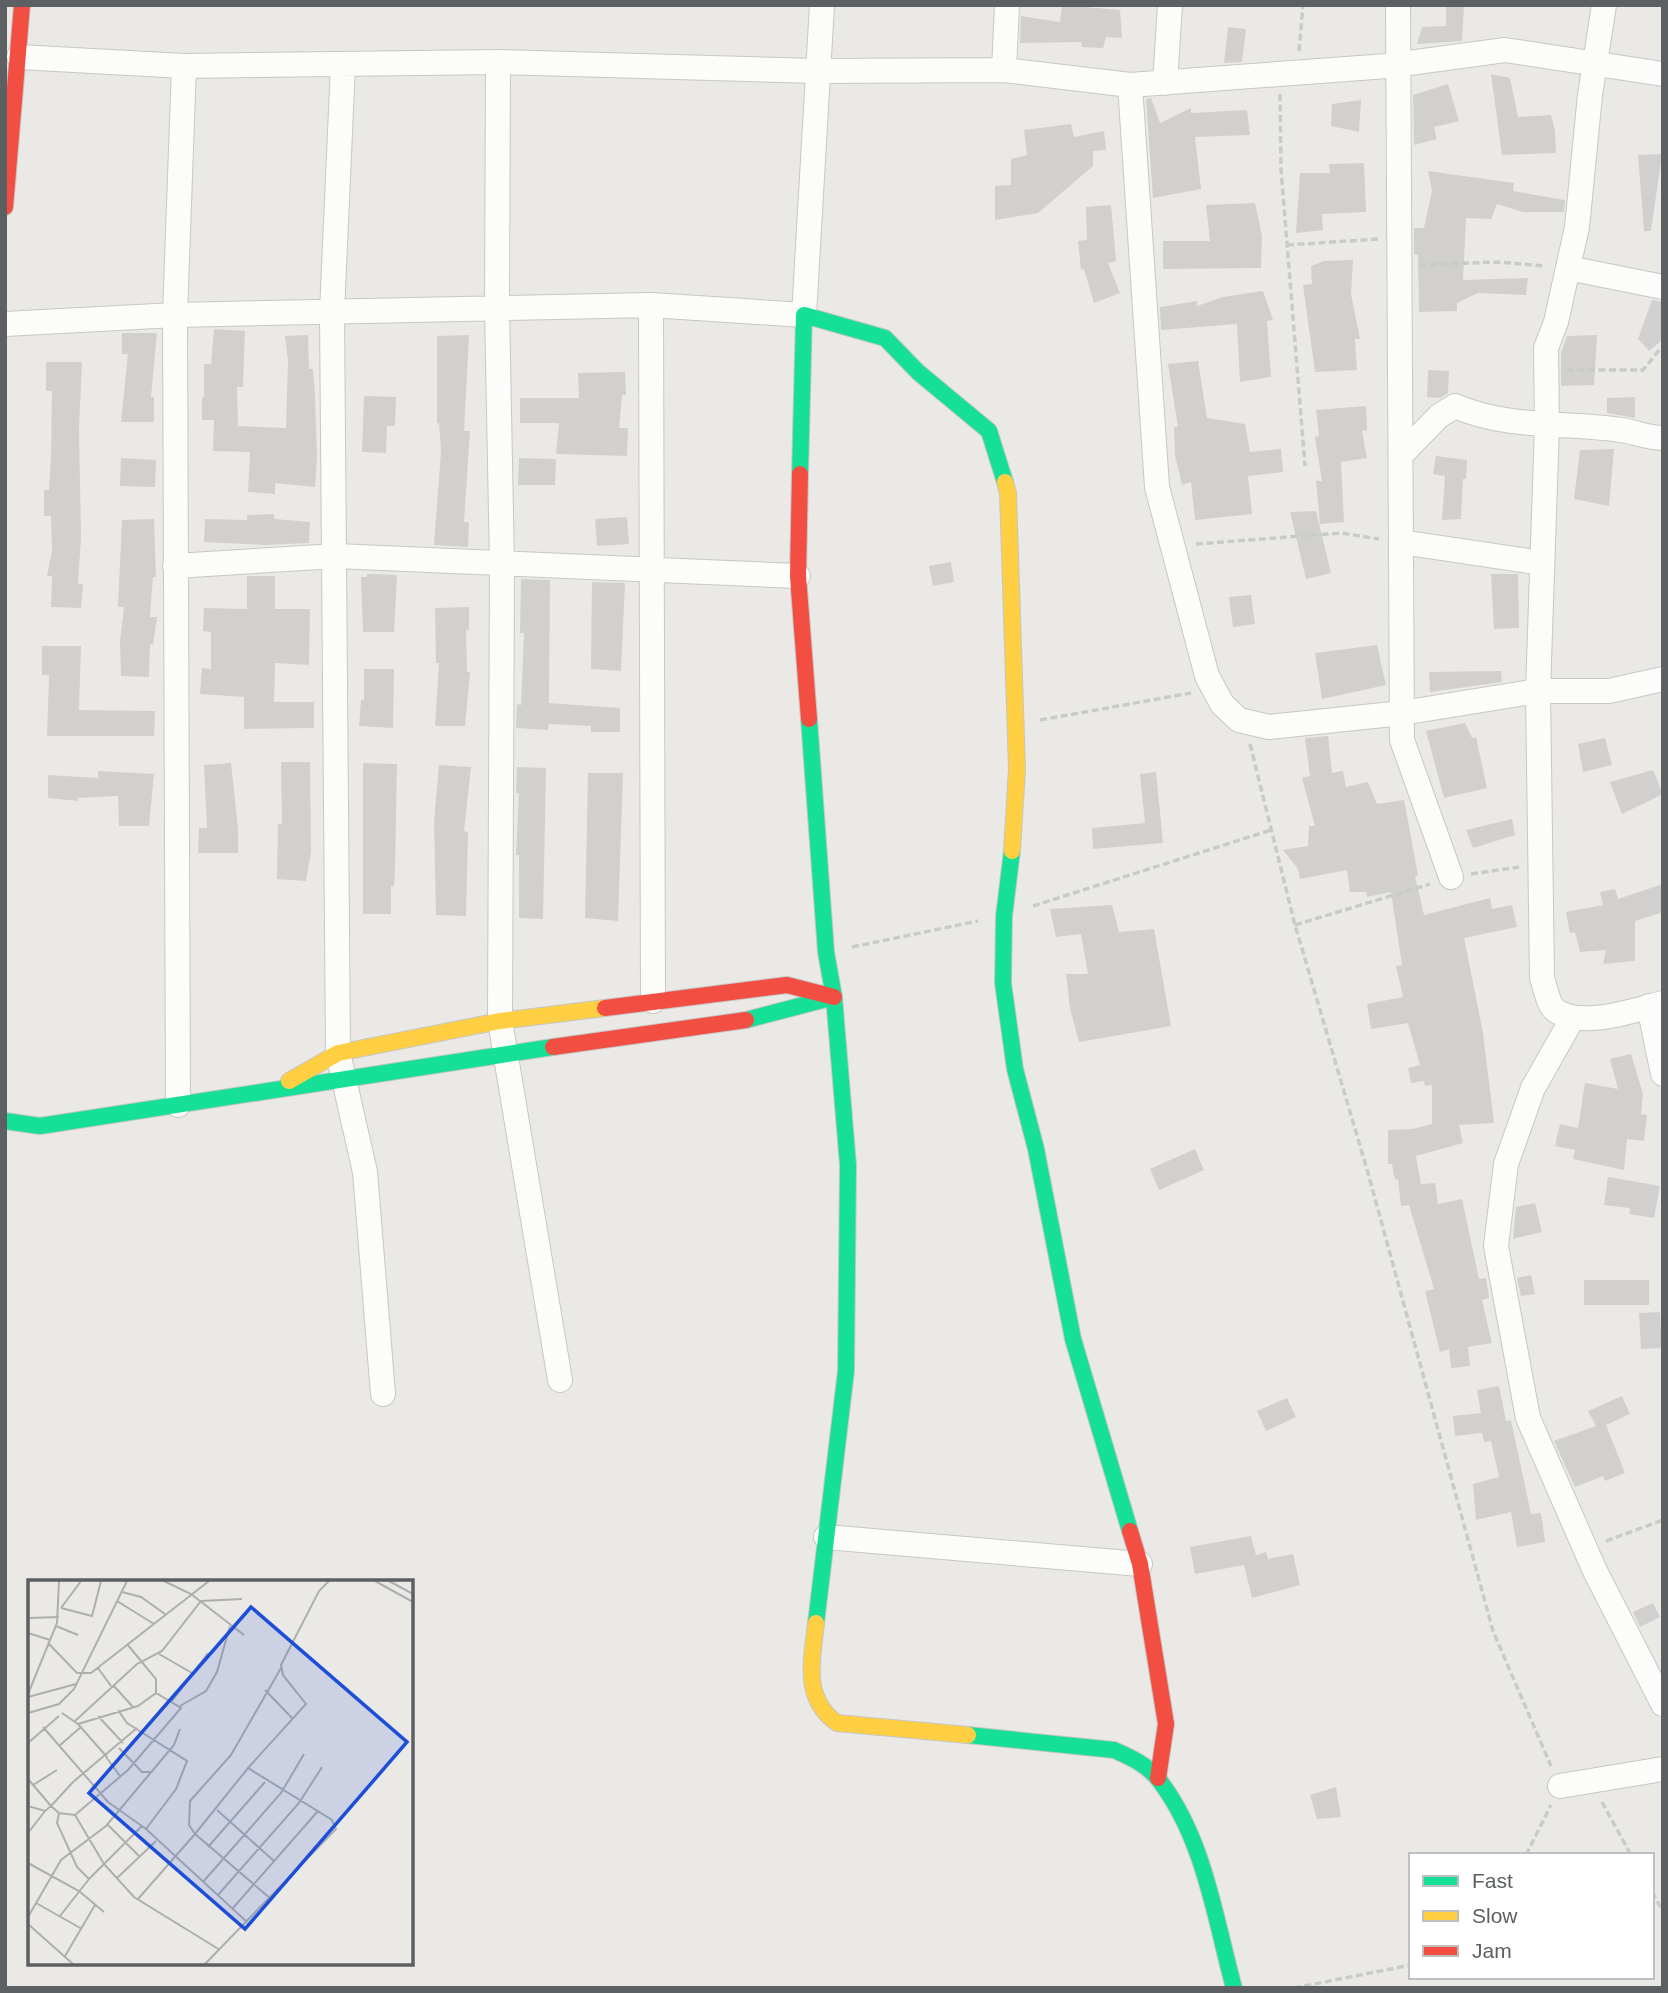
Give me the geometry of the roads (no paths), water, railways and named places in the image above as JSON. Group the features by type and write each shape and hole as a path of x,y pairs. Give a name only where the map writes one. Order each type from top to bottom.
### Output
{"main road":[{"path":"5,207 22,5"},
{"path":"1158,1777 1166,1724 1140,1564 1073,1339 1036,1149 1015,1069 1003,983 1003,916 1012,852 1016,725 1008,493 989,431 918,372 885,338 804,315 798,576 826,952 834,997 848,1165 846,1371 810,1678 812,1692 825,1716 837,1723 1114,1750 1136,1760 1158,1777 1192,1834 1234,1988"},
{"path":"281,1086 338,1053 500,1021 787,985 834,997"},
{"path":"5,1121 40,1126 281,1086 344,1080 506,1053 788,1013 834,997"}],"street":[{"path":"5,324 174,315 651,305 804,315 822,5"},
{"path":"1004,70 1007,5"},
{"path":"1165,83 1170,5"},
{"path":"1398,5 1402,740 1451,877"},
{"path":"1604,5 1577,227 1556,322 1546,348 1547,426 1538,691 1542,978 1553,1007 1572,1019 1618,1014 1656,1004 1663,1074"},
{"path":"19,57 184,66 498,62 817,71 1004,70 1130,85 1288,75 1505,50 1663,74"},
{"path":"498,62 502,565 500,1021 560,1380"},
{"path":"344,65 332,312 338,1053 365,1172 383,1394"},
{"path":"178,1105 174,315 184,66"},
{"path":"1130,85 1157,487 1207,676 1222,704 1239,720 1269,727 1402,713 1538,691 1609,691 1663,679"},
{"path":"1568,268 1663,287"},
{"path":"651,305 654,569 653,1001"},
{"path":"1401,455 1439,416 1455,407 1482,415 1547,426 1623,430 1649,438 1663,438"},
{"path":"1401,542 1542,563"},
{"path":"175,566 336,556 798,576"},
{"path":"1572,1019 1533,1088 1506,1164 1496,1246 1528,1418 1586,1549 1663,1704"},
{"path":"826,1537 1140,1564"},
{"path":"1560,1786 1663,1769"}]}
